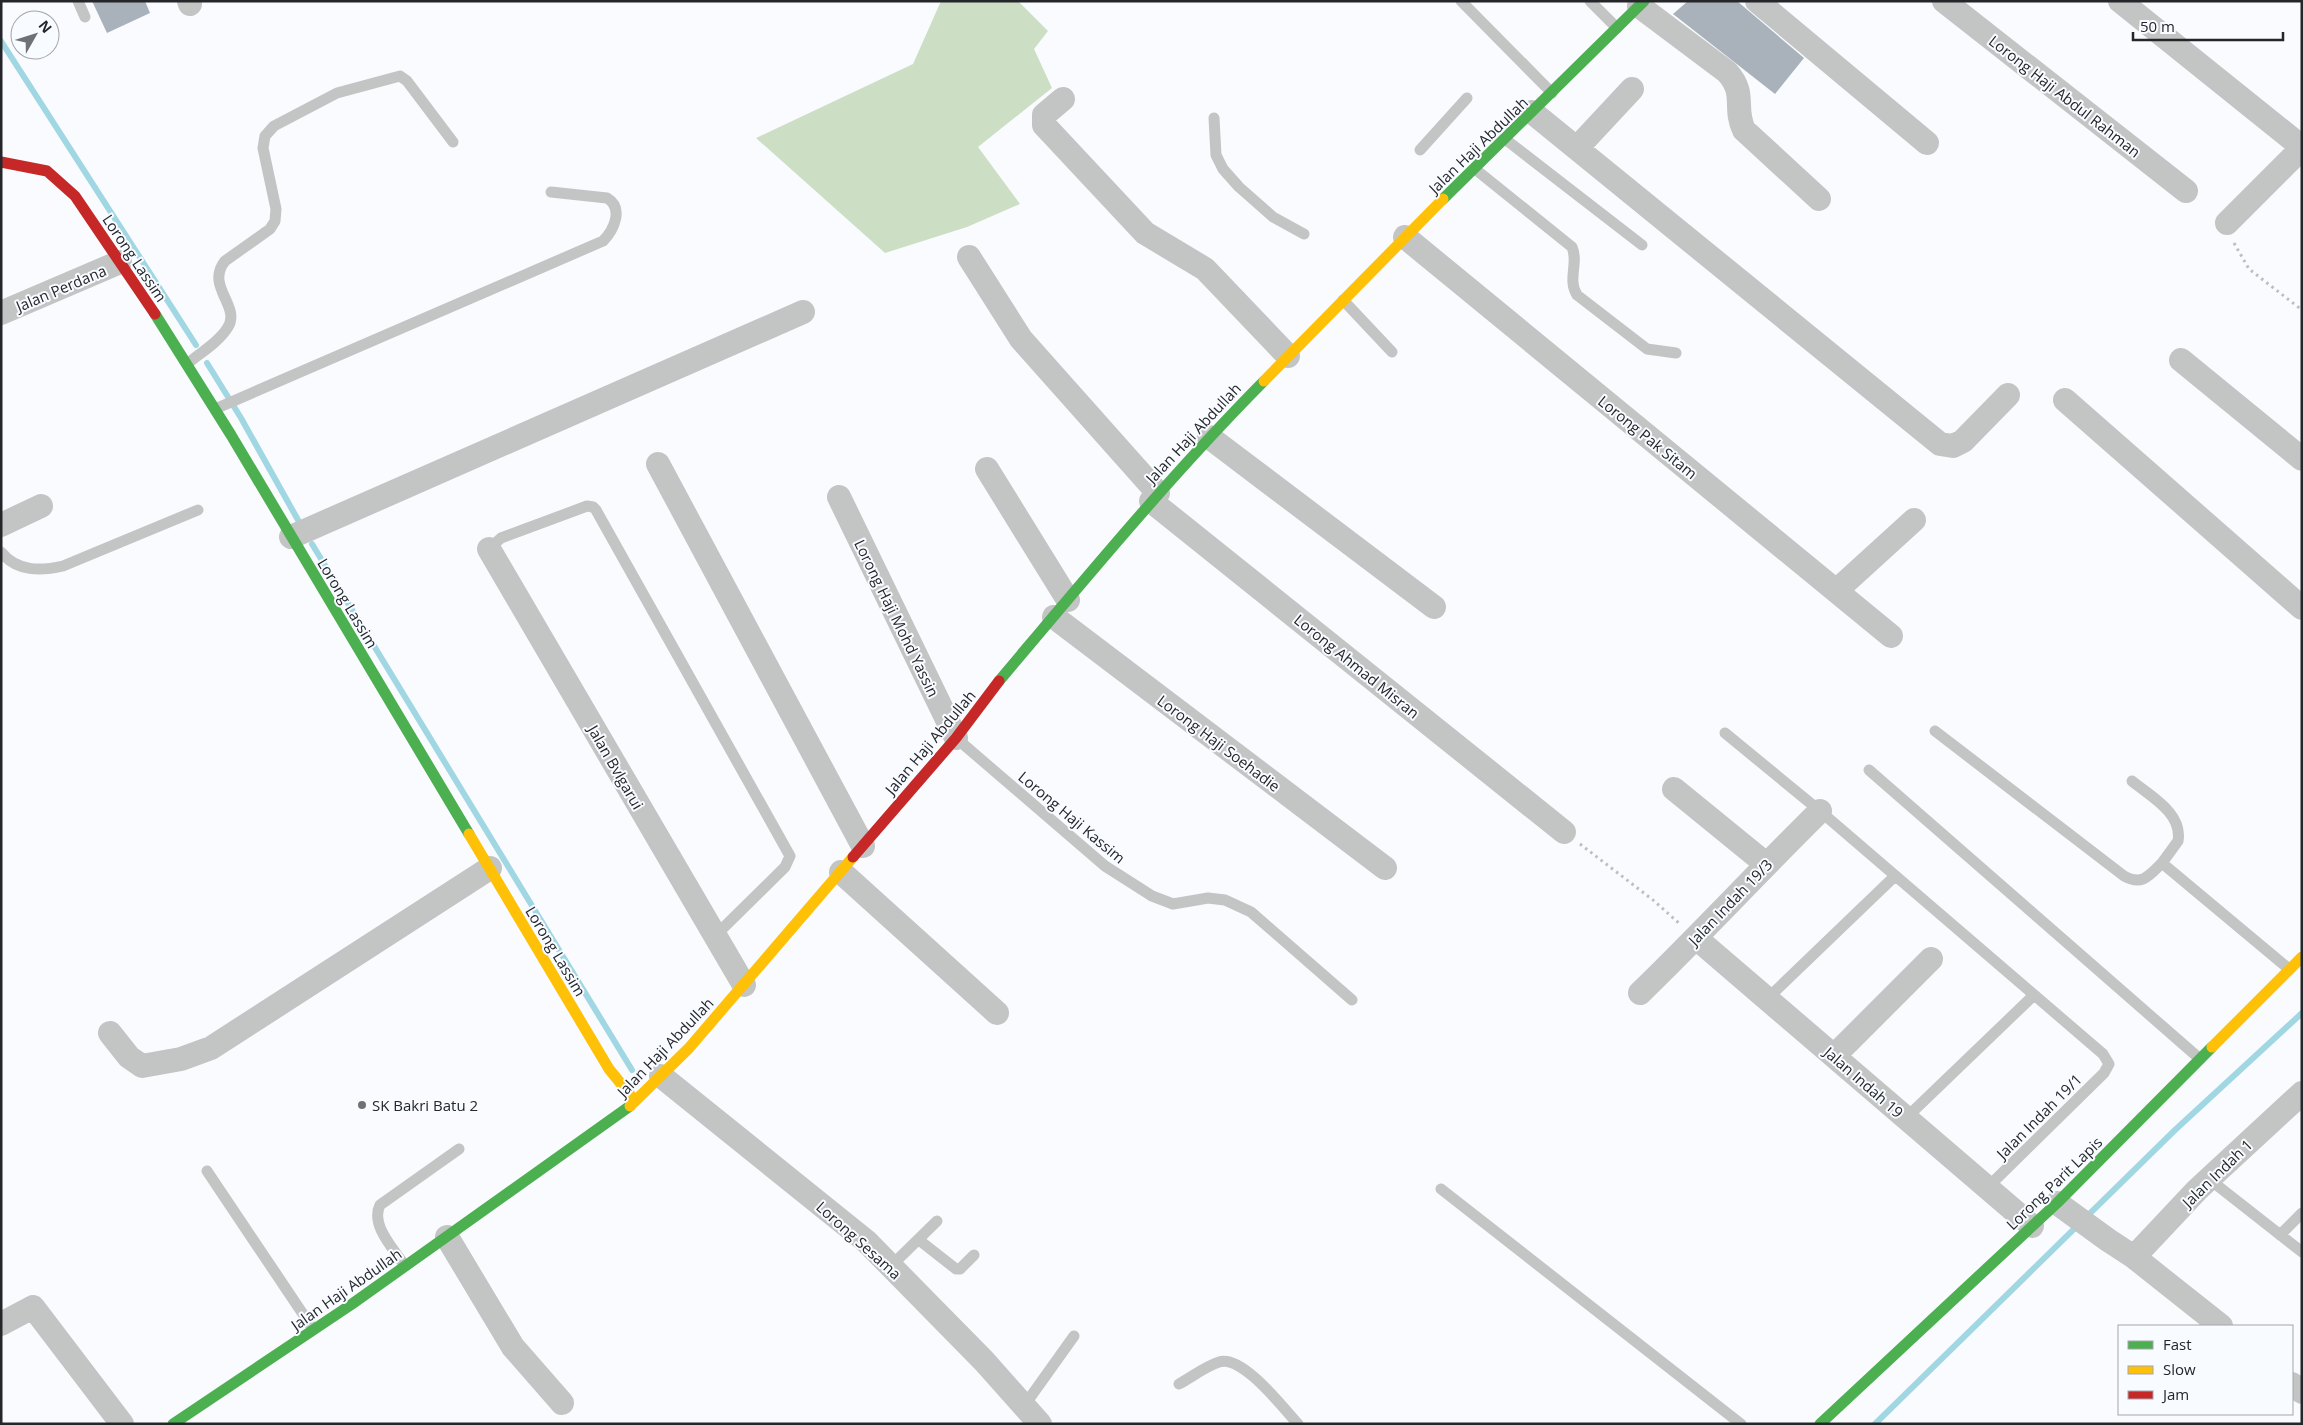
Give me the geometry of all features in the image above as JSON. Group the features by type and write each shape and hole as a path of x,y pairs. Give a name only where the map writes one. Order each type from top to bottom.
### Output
{"street":[{"path":"1757,1 1927,143"},
{"name":"Lorong Haji Abdul Rahman","path":"1944,1 2186,192"},
{"path":"2120,1 2302,147 2227,223"},
{"name":"Jalan Haji Abdullah","path":"173,1424 314,1330 405,1266 635,1101 661,1076 689,1048 956,738 996,685 1155,497 1209,437 1405,237 1641,4"},
{"path":"1641,4 1727,72 1737,86 1740,95 1739,117 1744,130 1819,199"},
{"path":"1577,148 1632,89"},
{"path":"1063,99 1044,115 1044,125 1145,233 1205,269 1288,356"},
{"path":"1532,112 1940,444 1952,446 1963,441 2008,395"},
{"name":"Lorong Lassim","path":"1,162 48,171 76,196 215,409 609,1069 635,1101"},
{"name":"Lorong Pak Sitam","path":"1405,237 1891,636"},
{"name":"Lorong Ahmad Misran","path":"968,257 1021,339 1155,497 1564,832"},
{"name":"Jalan Perdana","path":"1,313 120,262"},
{"path":"291,537 803,312"},
{"path":"2180,360 2302,459"},
{"path":"2065,400 2302,608"},
{"path":"1209,437 1434,608"},
{"path":"658,464 863,846"},
{"path":"987,469 1061,609"},
{"name":"Lorong Haji Mohd Yassin","path":"839,498 956,738"},
{"path":"1,525 41,506"},
{"path":"1836,591 1914,520"},
{"name":"Jalan Bvlgarui","path":"488,549 744,984"},
{"name":"Lorong Haji Soehadie","path":"1061,609 1385,868"},
{"path":"1674,789 1766,864"},
{"name":"Jalan Indah 19/3","path":"1640,993 1820,811"},
{"path":"110,1033 129,1057 142,1066 181,1059 211,1048 490,868"},
{"path":"841,872 998,1013"},
{"name":"Jalan Indah 19","path":"1696,938 2032,1226"},
{"name":"Lorong Parit Lapis","path":"1820,1424 2032,1226 2065,1209 2200,1059 2302,957"},
{"path":"1834,1056 1931,959"},
{"name":"Lorong Sesama","path":"661,1076 859,1236 984,1361 1040,1424"},
{"name":"Jalan Indah 1","path":"2134,1257 2209,1179 2302,1093"},
{"path":"2065,1209 2134,1257 2220,1325"},
{"path":"447,1236 513,1346 562,1403"},
{"path":"1,1324 33,1307 122,1424"}],"lane":[{"path":"78,1 86,16"},
{"path":"1461,1 1552,93"},
{"path":"1590,1 1617,28"},
{"path":"187,364 221,336 230,321 231,315 218,282 219,268 224,261 270,229 275,221 276,210 263,148 265,136 274,126 337,93 400,76 407,81 453,142"},
{"path":"1420,150 1467,98"},
{"path":"1214,118 1216,155 1224,169 1239,187 1273,217 1304,234"},
{"path":"1506,139 1642,245"},
{"path":"1475,169 1572,247 1576,255 1572,286 1577,295 1647,348 1676,353"},
{"path":"215,409 603,241 616,216 616,206 613,202 607,198 551,192"},
{"path":"1343,300 1392,352"},
{"path":"488,549 501,538 587,506 596,510 790,856 785,867 715,936"},
{"path":"1,552 18,565 40,571 63,566 198,510"},
{"path":"1935,731 2124,876 2138,881 2146,880 2162,863 2178,841 2178,827 2167,809 2132,781"},
{"path":"1725,733 1820,811 2034,995 1906,1118"},
{"name":"Lorong Haji Kassim","path":"956,738 1105,866 1152,896 1174,904 1208,898 1225,900 1251,912 1352,1000"},
{"path":"1869,770 2200,1059"},
{"path":"2162,863 2289,970"},
{"path":"1767,999 1895,876"},
{"name":"Jalan Indah 19/1","path":"1987,1188 2104,1073 2109,1064 2103,1054 2034,995"},
{"path":"405,1266 378,1224 376,1213 380,1205 459,1149"},
{"path":"208,1171 314,1330"},
{"path":"2209,1179 2302,1252"},
{"path":"1441,1189 1741,1424"},
{"path":"2280,1235 2302,1213"},
{"path":"891,1266 937,1221"},
{"path":"919,1240 956,1269 960,1269 974,1255"},
{"path":"1024,1406 1074,1336"},
{"path":"1179,1384 1220,1361 1232,1361 1245,1369 1298,1424"}],"path":[{"path":"2227,223 2236,248 2249,270 2302,310"},
{"path":"1564,832 1653,900 1696,938"}],"green space":[{"path":"941,1 1018,1 1048,31 1034,49 1052,88 978,147 1020,204 967,227 885,253 756,138 913,64"}],"building":[{"path":"92,1 145,1 150,13 107,33"},
{"path":"1688,1 1737,1 1804,58 1775,94 1673,14"}],"waterway":[{"path":"1,41 196,345"},
{"path":"207,363 241,418 298,520"},
{"path":"312,544 632,1070"},
{"path":"1875,1424 2175,1130 2302,1013"}],"traffic: fast":[{"path":"1443,199 1644,1"},
{"path":"155,314 231,435 469,834"},
{"path":"999,681 1162,491 1264,381"},
{"path":"1820,1424 2057,1203 2212,1047"},
{"path":"173,1424 352,1304 630,1106"}],"traffic: slow":[{"path":"1264,381 1443,199"},
{"path":"469,834 609,1069 635,1101"},
{"path":"630,1106 689,1048 853,857"},
{"path":"2212,1047 2302,957"}],"traffic: jam":[{"path":"1,162 47,171 75,196 155,314"},
{"path":"853,857 956,738 999,681"}],"place":[{"name":"SK Bakri Batu 2","path":"362,1105"}]}
